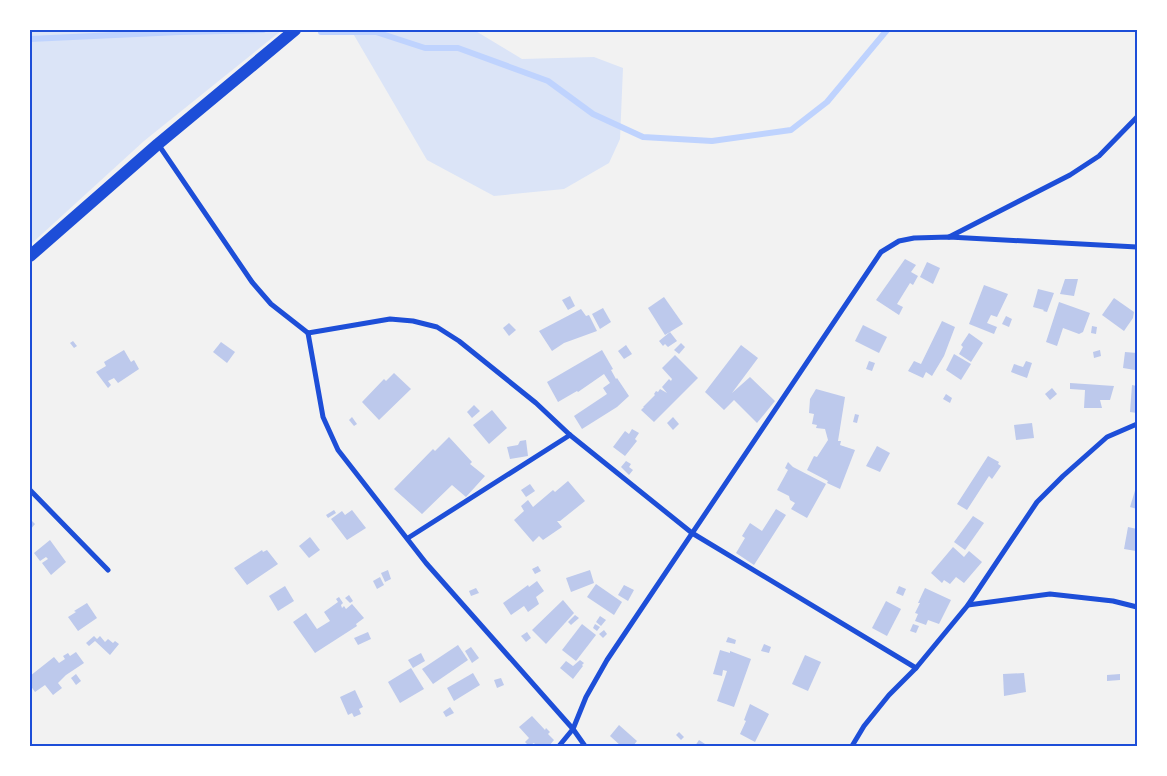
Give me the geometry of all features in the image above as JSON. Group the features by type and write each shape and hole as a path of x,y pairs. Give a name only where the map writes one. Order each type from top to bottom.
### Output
{"main road":[{"path":"30,256 158,144 295,30"}],"street":[{"path":"948,237 1070,175 1099,156 1137,117"},
{"path":"158,144 252,282 271,304 308,333 323,417 338,450 426,563 573,729 585,746"},
{"path":"559,746 573,729 586,697 607,660 881,252 899,241 914,238 948,237 1137,247"},
{"path":"308,333 390,318 413,320 438,327 528,397 570,435 692,533 916,668"},
{"path":"852,746 864,726 889,695 916,668 968,604 1037,502 1107,436 1137,424"},
{"path":"408,538 570,435"},
{"path":"30,490 108,570"},
{"path":"968,604 1050,594 1113,601 1137,607"}],"shaded area":[{"path":"30,30 282,30 144,141 30,245"},
{"path":"351,30 474,30 522,59 594,57 623,68 620,139 609,163 564,189 494,196 427,160"}],"building":[{"path":"905,259 916,265 911,272 918,276 913,285 910,283 897,304 903,307 899,315 876,300"},
{"path":"927,262 940,268 933,284 920,277"},
{"path":"1065,279 1078,279 1074,296 1060,294"},
{"path":"984,285 1008,294 997,317 991,315 987,323 997,327 994,334 969,324"},
{"path":"1038,289 1054,293 1047,312 1033,307"},
{"path":"570,296 575,306 568,310 562,300"},
{"path":"664,297 683,324 665,335 648,308"},
{"path":"1114,298 1134,312 1133,318 1124,331 1102,315"},
{"path":"1059,302 1090,313 1083,332 1079,334 1063,328 1057,346 1046,342"},
{"path":"603,308 611,322 600,329 592,314"},
{"path":"581,309 586,316 589,315 597,331 564,343 552,351 539,331"},
{"path":"1006,316 1012,319 1009,327 1002,324"},
{"path":"942,321 955,327 944,356 932,376 926,372 923,378 908,371 914,361 921,364"},
{"path":"509,323 516,330 509,336 503,328"},
{"path":"863,325 887,337 879,353 855,341"},
{"path":"1092,326 1097,327 1096,334 1091,333"},
{"path":"670,332 677,341 668,347 665,344 663,346 659,341"},
{"path":"969,333 983,343 971,362 959,354 963,347 961,345"},
{"path":"73,341 77,346 74,348 70,343"},
{"path":"221,342 235,352 227,363 213,352"},
{"path":"681,343 685,347 679,354 674,350"},
{"path":"626,345 632,354 624,359 618,351"},
{"path":"741,345 758,358 732,393 750,377 775,401 757,423 734,400 724,410 705,392"},
{"path":"124,350 131,362 134,360 139,369 118,383 114,378 108,381 111,385 108,388 96,372 106,366 104,362"},
{"path":"602,350 613,369 611,370 616,379 629,396 617,407 582,429 574,416 607,394 603,388 610,383 604,374 578,392 558,402 547,382"},
{"path":"1100,350 1101,356 1094,358 1093,352"},
{"path":"1125,352 1137,353 1137,368 1135,370 1123,368"},
{"path":"954,354 971,364 961,380 946,370"},
{"path":"675,355 698,378 654,422 641,410 655,395 656,391 658,392 660,389 667,393 662,387 669,379 671,381 672,379 662,368"},
{"path":"869,361 875,363 872,371 866,369"},
{"path":"1026,361 1032,363 1027,378 1011,372 1014,364 1023,367"},
{"path":"394,373 411,389 379,420 362,402 384,379 386,381"},
{"path":"1070,383 1114,386 1110,400 1100,400 1102,408 1084,408 1085,390 1070,389"},
{"path":"1132,385 1137,386 1137,413 1130,412"},
{"path":"1052,388 1057,394 1050,400 1045,394"},
{"path":"816,389 845,397 838,441 841,441 840,445 855,450 840,489 807,470 814,456 817,457 828,440 825,429 816,428 817,425 812,424 814,414 809,413 810,399"},
{"path":"946,394 952,398 950,403 943,399"},
{"path":"474,405 480,411 472,418 467,412"},
{"path":"492,410 507,428 489,444 473,425"},
{"path":"855,414 859,415 857,423 853,422"},
{"path":"352,417 357,424 354,426 349,420"},
{"path":"673,417 679,424 673,430 667,423"},
{"path":"1032,423 1034,438 1016,440 1014,425"},
{"path":"632,429 639,433 635,439 637,441 625,456 613,447 625,431 629,434"},
{"path":"449,437 472,462 470,464 485,476 466,497 452,485 422,514 394,489 433,449 435,451"},
{"path":"526,440 528,456 510,459 507,447 518,445 520,441"},
{"path":"877,446 890,453 880,472 866,466"},
{"path":"988,456 999,462 998,464 1001,466 992,479 989,476 967,510 957,504"},
{"path":"626,461 631,464 629,467 633,470 629,475 621,467"},
{"path":"788,462 793,467 826,484 807,518 791,509 795,503 790,500 789,496 777,490 788,470 785,468"},
{"path":"568,481 585,501 560,521 557,521 562,527 543,540 539,536 533,542 514,520 524,511 521,506 528,500 533,507 553,490 555,492"},
{"path":"530,484 535,491 526,497 521,490"},
{"path":"1137,484 1137,509 1130,507"},
{"path":"776,509 786,515 754,565 736,553 745,538 742,536 750,523 762,531"},
{"path":"334,510 336,513 328,518 326,515"},
{"path":"352,510 366,528 347,540 331,519 342,511 345,515"},
{"path":"973,516 984,523 965,550 954,542"},
{"path":"30,519 35,524 30,530"},
{"path":"1128,527 1137,529 1136,551 1124,549"},
{"path":"310,537 320,550 309,558 299,546"},
{"path":"50,540 66,562 51,575 42,563 48,559 46,557 40,561 34,553"},
{"path":"953,547 964,557 969,551 982,562 964,583 956,577 950,584 944,580 942,583 931,573"},
{"path":"262,550 263,552 267,550 278,564 247,585 234,568"},
{"path":"538,566 541,571 535,574 532,569"},
{"path":"388,570 391,579 385,582 381,573"},
{"path":"590,570 594,583 571,592 566,578"},
{"path":"380,577 384,585 377,589 373,581"},
{"path":"537,581 544,591 536,597 539,604 528,612 524,606 511,615 503,603 528,585 529,587"},
{"path":"596,584 622,602 614,615 587,597"},
{"path":"624,585 634,590 628,601 618,595"},
{"path":"285,586 294,601 278,611 269,596"},
{"path":"899,586 906,589 903,596 896,593"},
{"path":"476,588 479,593 471,596 469,591"},
{"path":"925,588 951,600 939,624 928,620 926,625 915,621 918,614 915,613 920,603 918,603"},
{"path":"349,595 353,601 350,603 345,598"},
{"path":"339,597 343,603 341,605 342,608 344,606 346,609 352,604 364,618 356,624 357,626 315,653 293,622 306,613 317,629 330,621 324,612 338,602 336,599"},
{"path":"563,600 574,613 546,644 532,630"},
{"path":"886,601 901,609 887,636 872,628"},
{"path":"87,603 97,618 78,631 68,617"},
{"path":"575,615 579,618 571,625 568,622"},
{"path":"600,616 606,620 601,626 596,622"},
{"path":"582,624 596,635 576,661 562,650"},
{"path":"595,624 600,627 597,631 593,628"},
{"path":"913,624 919,626 916,633 910,631"},
{"path":"604,630 607,634 603,638 599,634"},
{"path":"368,632 371,639 358,645 354,638"},
{"path":"527,632 531,638 526,642 521,636"},
{"path":"94,636 97,639 100,636 105,642 108,639 113,643 115,641 119,644 110,655 95,641 89,646 86,643"},
{"path":"728,637 736,640 735,644 726,642"},
{"path":"764,644 771,647 769,653 761,651"},
{"path":"458,645 468,660 433,684 422,669"},
{"path":"471,647 479,658 472,663 465,651"},
{"path":"720,650 730,653 730,651 751,659 734,707 717,701 727,671 723,670 722,676 713,674"},
{"path":"76,652 84,663 58,683 62,688 53,695 45,685 35,692 30,685 30,676 54,657 59,663 65,659 63,656 68,653 70,656"},
{"path":"421,653 425,661 413,668 408,660"},
{"path":"805,655 821,662 808,691 792,684"},
{"path":"580,660 584,663 583,666 573,679 560,668 566,661 573,666"},
{"path":"411,668 424,689 400,703 388,682"},
{"path":"473,673 480,685 454,701 447,688"},
{"path":"1024,673 1026,692 1004,696 1003,674"},
{"path":"76,674 81,681 76,685 71,678"},
{"path":"1120,674 1120,680 1107,681 1107,675"},
{"path":"501,678 504,685 497,688 494,680"},
{"path":"355,690 363,707 359,709 361,714 354,717 352,713 348,715 340,697"},
{"path":"750,704 769,714 755,742 740,734 746,721 744,720"},
{"path":"450,707 454,713 446,717 443,712"},
{"path":"532,716 545,730 546,728 550,732 548,734 554,740 549,746 536,746 534,743 529,746 525,742 529,738 519,727"},
{"path":"619,725 637,741 633,746 621,746 610,736"},
{"path":"679,732 684,737 681,740 676,735"},
{"path":"699,740 705,744 704,746 695,746"}],"waterway":[{"path":"30,39 263,30"},
{"path":"321,32 376,32 425,48 458,48 548,81 593,114 643,137 712,141 791,130 827,102 887,30"}]}
